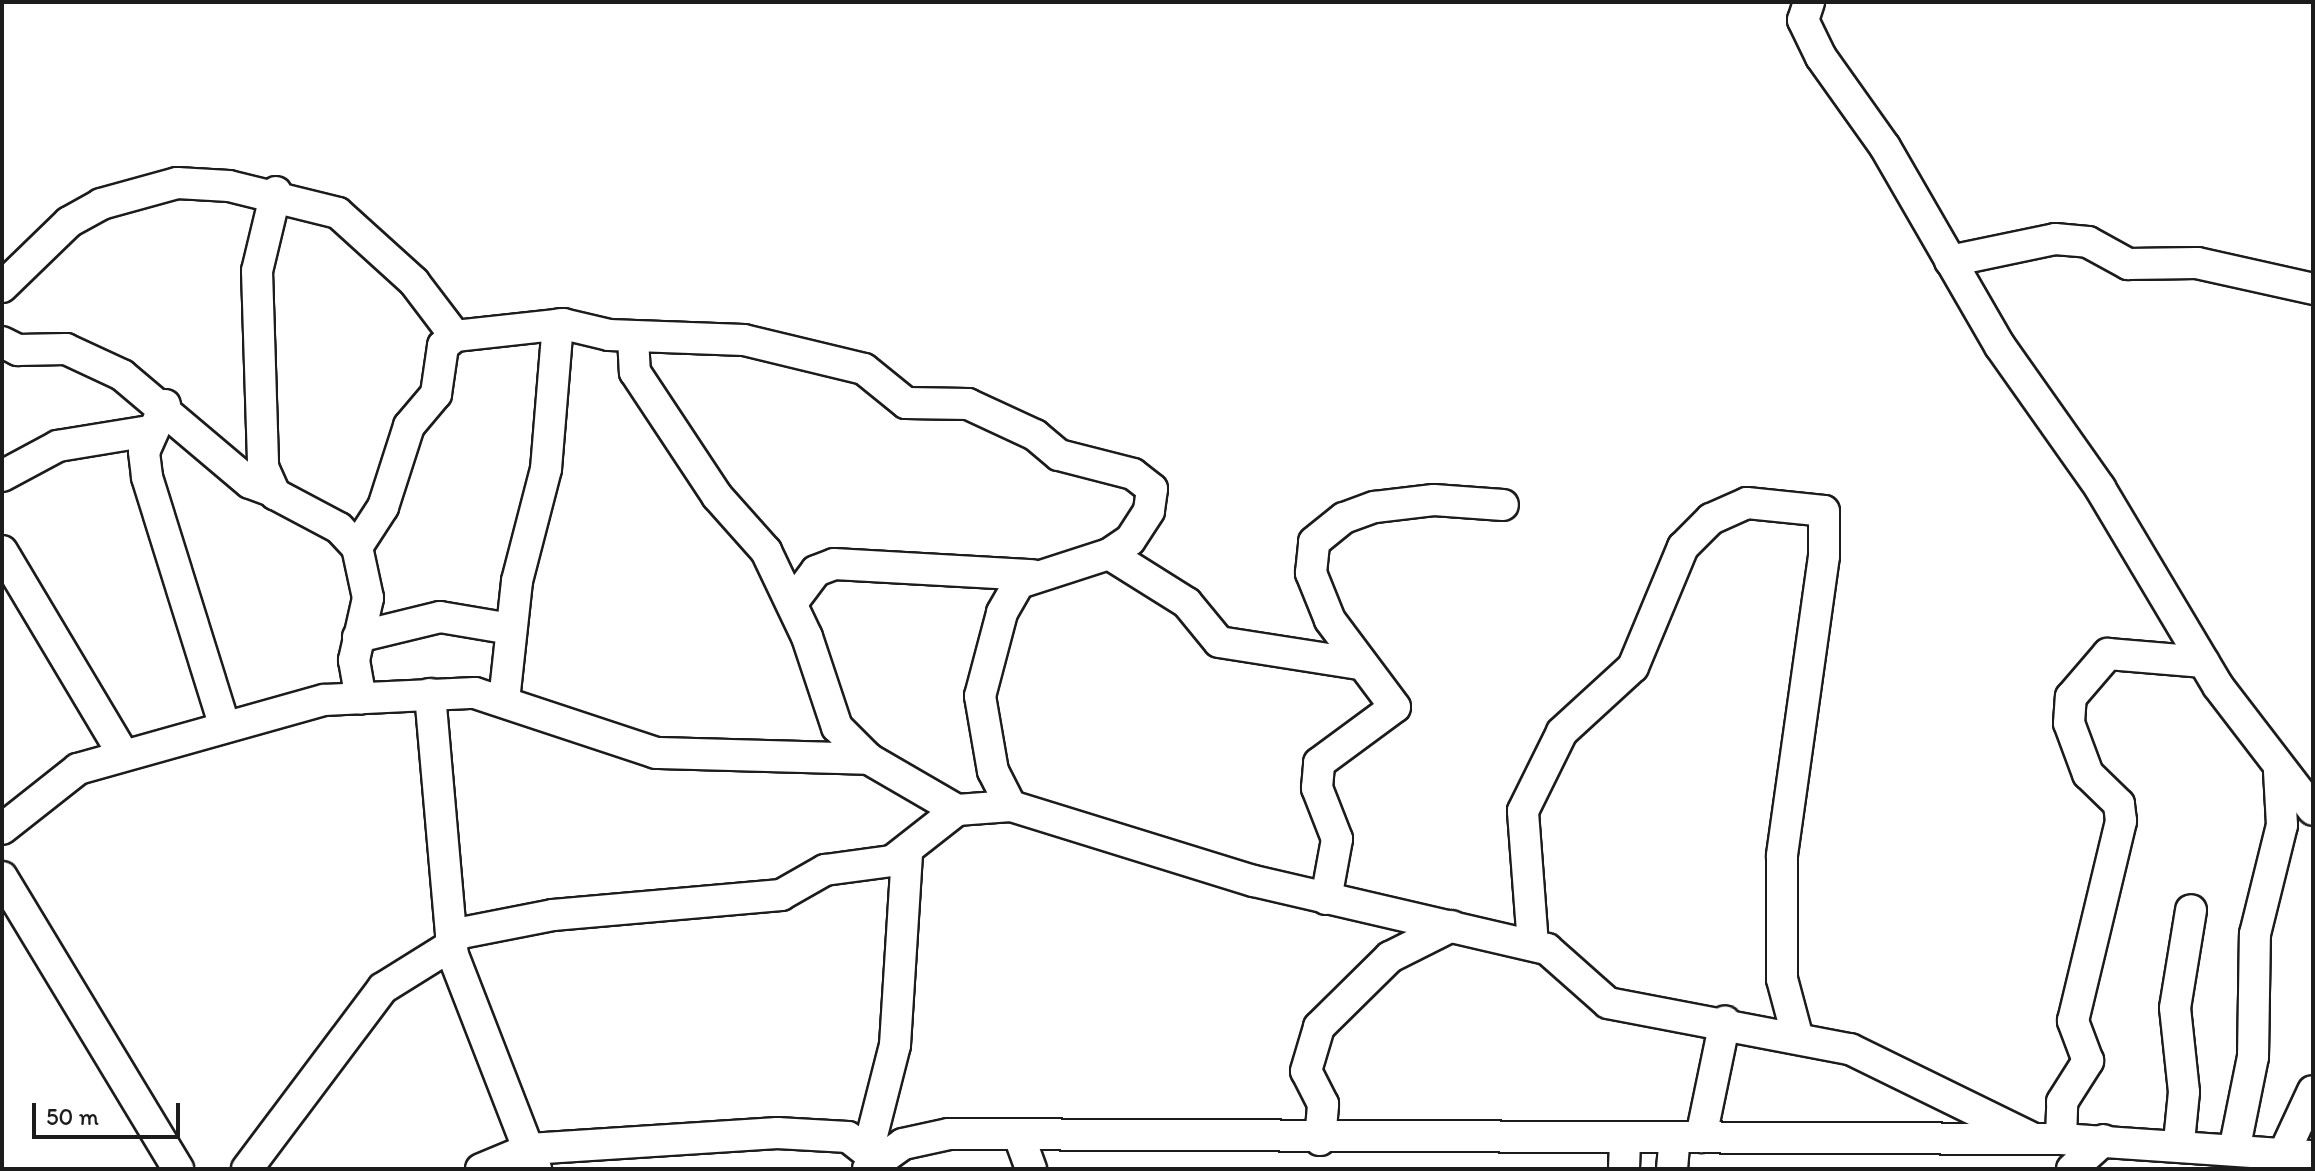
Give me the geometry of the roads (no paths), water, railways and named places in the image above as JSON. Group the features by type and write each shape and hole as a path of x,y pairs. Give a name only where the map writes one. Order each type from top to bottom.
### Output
{"street":[{"path":"1809,2 1803,20 1821,57 1885,147 1950,261 2204,662 2279,771 2313,810"},
{"path":"2,287 69,222 101,204 177,183 276,192 338,213 375,241 455,336"},
{"path":"272,491 260,436 257,271 276,192"},
{"path":"1950,261 2055,239 2088,242 2128,264 2197,263 2313,289"},
{"path":"504,701 511,629 546,469 558,324"},
{"path":"357,547 383,507 409,426 436,394 443,346 455,336 558,324 633,337 735,338 874,373 896,399 968,404 1035,435 1059,455 1133,474 1152,489 1149,511 1109,554 1033,575 1019,583 1002,613 980,696 993,771 1011,806"},
{"path":"633,337 635,372 717,496 759,538 792,603 837,727 869,759 957,810 1011,806 1326,899 1533,945 1563,959 1608,1003 1797,1035 1897,1067 2046,1138"},
{"path":"2,342 86,356 165,405 250,483 272,491 339,528 357,547 368,598 358,637 361,698"},
{"path":"165,405 150,431 147,477 224,724"},
{"path":"2,476 58,446 150,431"},
{"path":"1533,945 1523,811 1562,732 1633,667 1683,547 1711,519 1747,503 1824,511 1824,556 1782,856 1782,979 1797,1035"},
{"path":"1326,899 1337,839 1317,788 1319,763 1395,707 1330,620 1311,573 1321,531 1362,509 1394,504 1503,505"},
{"path":"2,551 123,754"},
{"path":"1109,554 1187,603 1219,642 1360,664"},
{"path":"792,603 816,571 834,564 1033,575"},
{"path":"358,637 440,617 511,629"},
{"path":"2046,1138 2062,1102 2088,1061 2073,1021 2121,821 2119,804 2088,774 2069,723 2071,697 2108,654 2204,662"},
{"path":"2,829 53,784 123,754 224,724 361,698 430,694 504,701 656,753 869,759"},
{"path":"430,694 451,940 532,1159"},
{"path":"2235,1146 2253,1057 2255,934 2282,825 2279,771"},
{"path":"247,1169 383,988 451,940 553,915 731,905 781,895 825,870 907,853 957,810"},
{"path":"871,1158 895,1045 907,853"},
{"path":"5,900 178,1169"},
{"path":"2179,1142 2184,1092 2175,1008 2191,910"},
{"path":"1320,1140 1323,1104 1306,1071 1319,1027 1390,957 1452,926"},
{"path":"1672,1169 1688,1137 1725,1021"},
{"path":"871,1158 949,1134 1320,1140 2046,1138 2235,1146 2300,1158 2313,1091"},
{"path":"481,1169 532,1159 777,1133 848,1137 871,1158"},
{"path":"1019,1136 1031,1169"},
{"path":"1624,1169 1625,1137"},
{"path":"2072,1169 2104,1140"}]}
